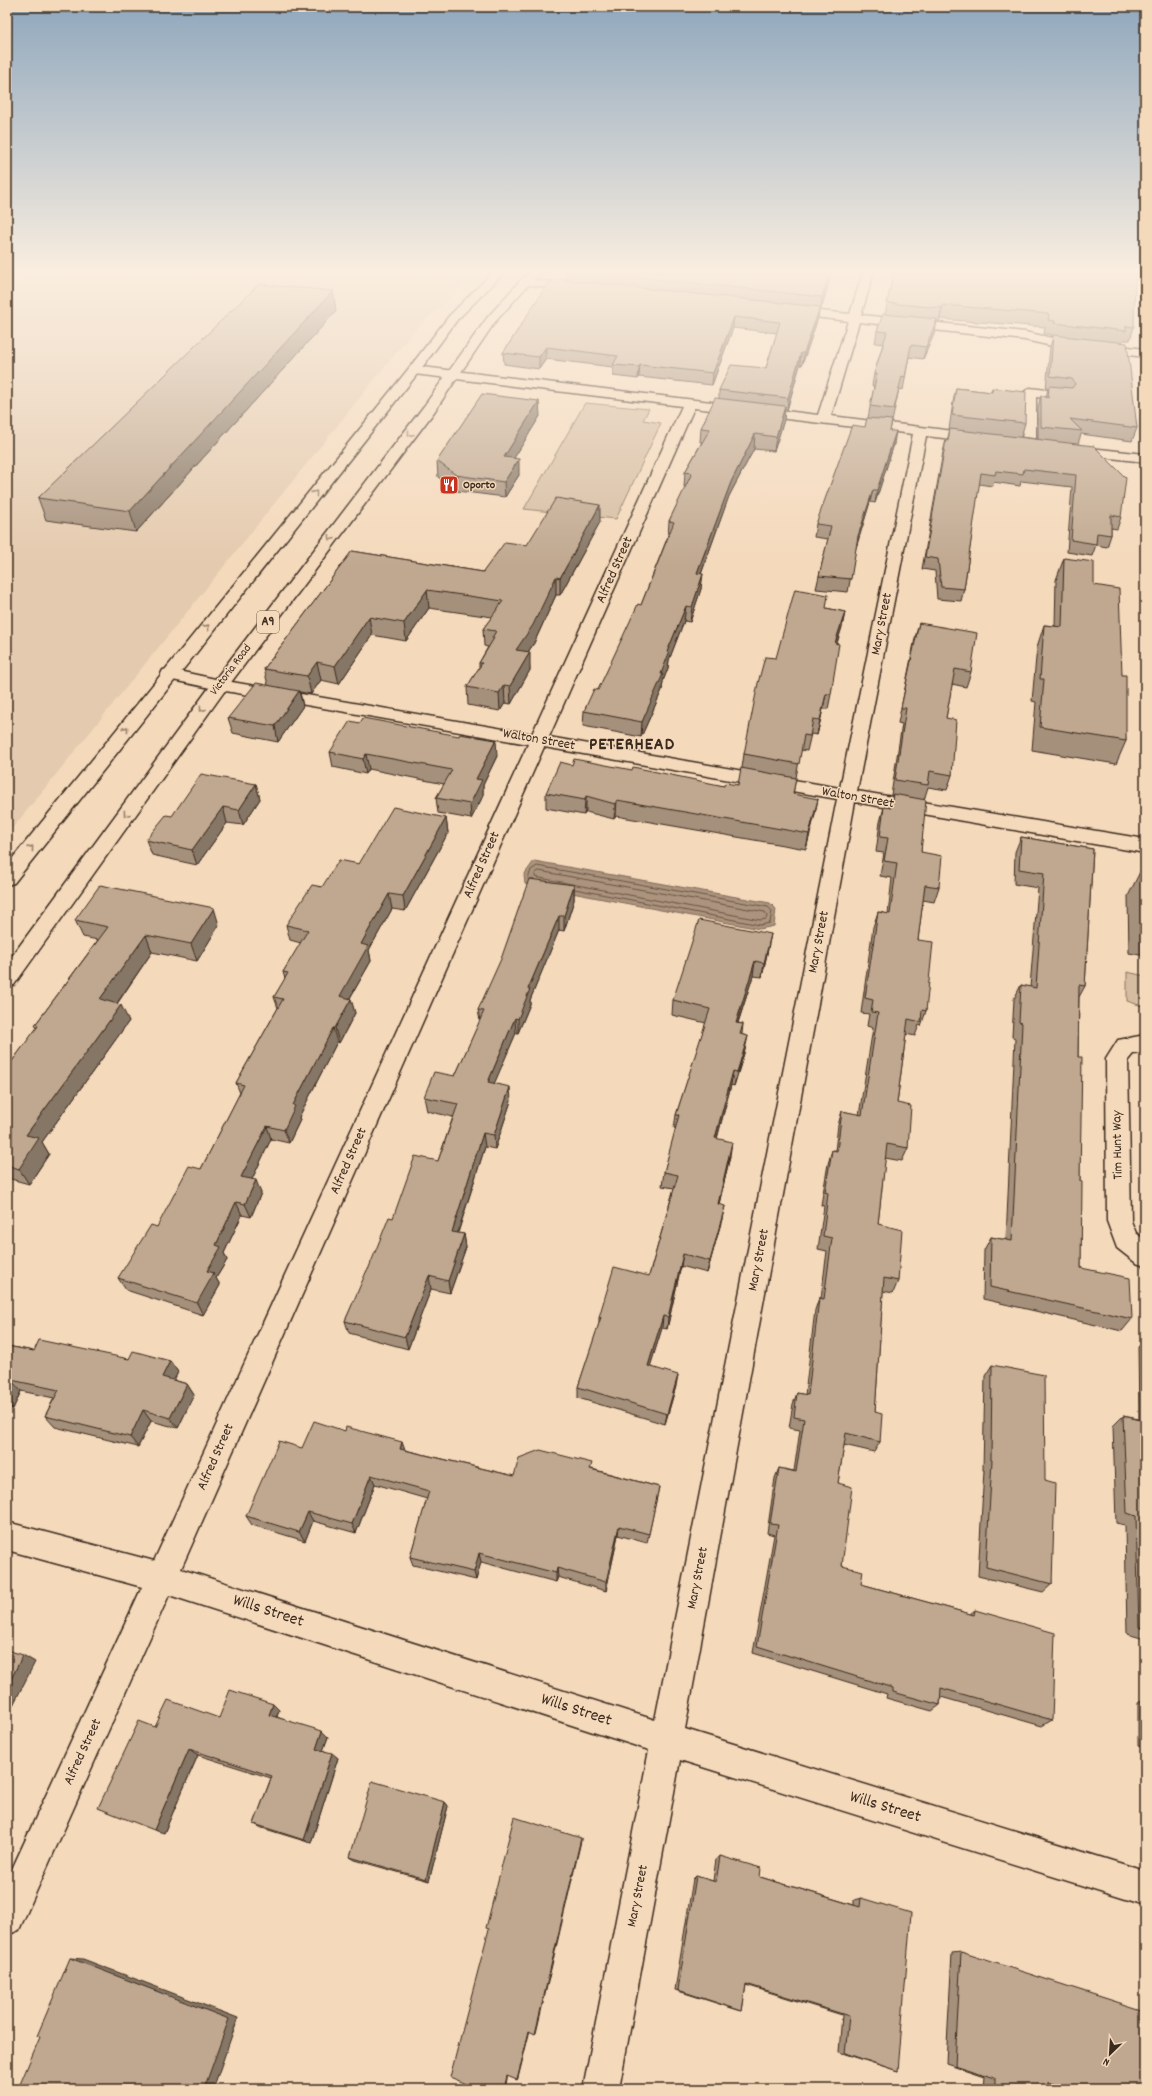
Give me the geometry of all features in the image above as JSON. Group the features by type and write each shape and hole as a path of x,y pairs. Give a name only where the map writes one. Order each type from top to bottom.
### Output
{"main road":[{"path":"7,878 414,370 990,440"},
{"name":"Victoria Road","path":"7,979 220,685 456,370"},
{"path":"823,420 839,370"},
{"path":"1029,445 1030,392 1064,396"},
{"name":"Alfred Street","path":"7,1918 162,1578 690,403"},
{"name":"Mary Street","path":"600,2089 668,1740 847,796 920,431"},
{"path":"1013,443 1044,446"},
{"path":"1060,448 1145,458"},
{"name":"Walton Street","path":"170,674 220,685 539,739 847,796 1145,846"},
{"name":"Tim Hunt Way","path":"1145,1044 1126,1046 1117,1059 1119,1221 1126,1240 1145,1255"},
{"name":"Wills Street","path":"7,1536 162,1578 668,1740 1145,1888"}],"shaded area":[{"path":"7,370 382,370 7,835"},
{"path":"585,403 649,409 643,420 661,423 616,519 524,509"},
{"path":"1127,972 1145,976 1145,1007 1127,1001"}],"water":[{"path":"534,861 770,903 776,909 774,926 760,929 525,884 524,875"}],"building":[{"path":"170,370 260,370 130,511 38,498"},
{"path":"684,370 714,370 713,373"},
{"path":"729,370 796,370 788,398 719,390"},
{"path":"875,370 906,370 905,377 902,376 894,409 870,406 877,374 874,374"},
{"path":"1050,370 1130,370 1137,428 1070,419 1082,431 1041,427 1041,395 1048,398 1049,386 1072,388 1075,384 1072,379 1050,376"},
{"path":"956,388 992,392 992,388 1026,392 1025,423 952,415"},
{"path":"482,394 539,401 504,457 519,459 504,482 456,475 437,461"},
{"path":"715,398 785,406 776,437 755,434 731,482 697,573 703,574 692,607 686,606 667,652 669,653 661,674 663,674 642,722 584,711 594,689 598,690 638,604 641,605 674,522 669,521 692,473 685,472 710,429 701,428"},
{"path":"867,418 892,420 890,431 896,431 877,490 873,490 858,536 851,579 819,576 831,526 816,524 852,425 865,427"},
{"path":"950,429 1094,446 1126,478 1121,517 1111,515 1111,535 1097,533 1096,544 1071,540 1076,475 1024,469 1023,474 996,471 995,475 981,473 964,589 941,587 938,559 925,557 946,440 948,441"},
{"path":"556,498 600,505 560,578 556,577 533,625 516,650 530,652 510,686 504,685 499,693 467,687 482,663 479,663 494,638 492,638 496,631 483,629 503,601 427,590 404,623 369,617 335,666 317,662 307,676 264,669 352,551 483,572 505,542 527,545"},
{"path":"1064,558 1094,562 1094,585 1119,589 1122,675 1126,675 1126,741 1040,727 1044,679 1040,679 1044,625 1062,627"},
{"path":"795,589 828,595 826,608 845,612 835,643 839,644 831,694 826,694 820,720 813,719 810,736 804,735 799,764 744,754 758,683 765,657 776,658"},
{"path":"919,623 977,633 971,672 955,669 946,718 956,720 952,775 930,771 928,785 895,780 906,708 901,708"},
{"path":"256,683 299,691 275,726 228,718"},
{"path":"363,718 459,736 460,734 496,740 476,779 482,780 470,804 436,798 452,770 366,754 363,759 330,752 350,721 360,723"},
{"path":"574,759 632,770 633,767 724,786 725,783 738,785 741,768 796,778 793,794 818,799 809,834 617,800 615,804 586,796 585,800 546,793 560,762 572,765"},
{"path":"201,774 256,784 239,810 223,807 192,850 146,840 166,815 172,816"},
{"path":"893,794 926,800 921,852 942,856 939,887 925,885 918,940 933,942 926,1011 922,1010 921,1022 908,1019 897,1103 911,1106 908,1148 887,1144 878,1224 902,1230 898,1281 884,1278 875,1412 882,1414 880,1442 846,1433 838,1483 852,1487 842,1566 863,1571 861,1584 974,1615 975,1610 1055,1633 1052,1720 941,1688 940,1705 893,1692 893,1688 757,1646 778,1525 770,1524 779,1468 796,1472 804,1419 794,1417 797,1393 808,1395 819,1298 824,1299 832,1238 823,1236 828,1193 825,1192 832,1150 837,1151 842,1111 862,1115 878,1013 871,1012 873,1000 865,998 878,912 890,914 897,863 884,861 888,838 880,837 884,807 891,808"},
{"path":"393,807 446,818 403,896 389,894 361,944 368,946 340,996 351,999 335,1028 333,1028 293,1105 295,1106 284,1130 267,1126 241,1177 256,1180 245,1204 236,1202 216,1245 221,1247 207,1271 214,1273 197,1303 118,1278 151,1225 157,1227 189,1166 201,1169 244,1085 236,1083 283,999 274,997 288,973 283,972 308,930 286,925 312,885 322,887 339,860 359,864"},
{"path":"1021,837 1093,849 1085,986 1079,985 1078,1057 1082,1057 1080,1181 1082,1182 1081,1268 1130,1278 1132,1319 990,1287 991,1237 1012,1241 1022,1023 1019,1022 1021,985 1036,988 1044,873 1019,869"},
{"path":"1142,868 1145,868 1145,926 1144,925"},
{"path":"529,879 574,885 564,916 559,916 528,989 530,989 518,1019 515,1018 488,1082 510,1087 494,1135 483,1133 452,1232 464,1234 448,1281 429,1276 405,1337 345,1321 368,1270 389,1217 393,1218 415,1156 438,1161 458,1104 424,1097 434,1072 455,1076 484,1011 478,1010 501,959"},
{"path":"100,885 214,908 191,944 146,935 100,999 121,1005 26,1135 39,1138 19,1169 7,1165 7,1068 38,1026 35,1025 108,927 75,920"},
{"path":"699,920 771,934 764,963 755,961 736,1023 743,1024 740,1034 748,1036 737,1072 733,1071 715,1138 732,1142 718,1204 725,1206 710,1261 683,1254 668,1317 663,1316 648,1366 678,1375 667,1414 578,1387 601,1317 599,1317 614,1267 649,1276 678,1175 664,1172 679,1115 676,1115 710,1009 673,1000"},
{"path":"39,1340 129,1359 133,1351 170,1361 162,1377 187,1384 170,1418 143,1410 130,1437 45,1416 59,1390 11,1380 7,1387 7,1346 34,1351"},
{"path":"992,1365 1044,1375 1045,1480 1055,1483 1052,1584 986,1567 992,1460"},
{"path":"1123,1416 1145,1421 1145,1628 1139,1627 1136,1516 1127,1513"},
{"path":"314,1421 345,1431 346,1427 402,1442 400,1449 514,1476 519,1458 540,1450 592,1463 590,1469 659,1487 649,1534 619,1526 606,1582 557,1568 556,1573 479,1553 474,1572 410,1557 429,1491 371,1475 352,1524 308,1512 299,1532 246,1516 279,1441 302,1448"},
{"path":"7,1650 23,1655 7,1687"},
{"path":"230,1690 273,1704 269,1715 322,1731 316,1749 332,1753 304,1840 254,1824 272,1776 189,1749 154,1830 98,1808 139,1721 155,1727 168,1700 219,1718"},
{"path":"372,1781 445,1802 426,1879 350,1857"},
{"path":"514,1817 581,1838 535,2034 529,2031 517,2080 507,2076 504,2089 479,2089 450,2077 489,1929 486,1928"},
{"path":"720,1856 761,1868 760,1877 860,1907 861,1898 911,1913 898,2071 845,2053 849,2016 746,1984 742,2011 678,1990 696,1876 716,1882"},
{"path":"961,1952 1145,2011 1145,2089 1072,2089 1047,2081 1047,2089 995,2089 995,2078 955,2065"},
{"path":"70,1958 229,2019 204,2089 18,2089 40,2037 37,2036"}],"place":[{"name":"Oporto","path":"449,485"}],"district":[{"name":"PETERHEAD","path":"632,745"}]}
